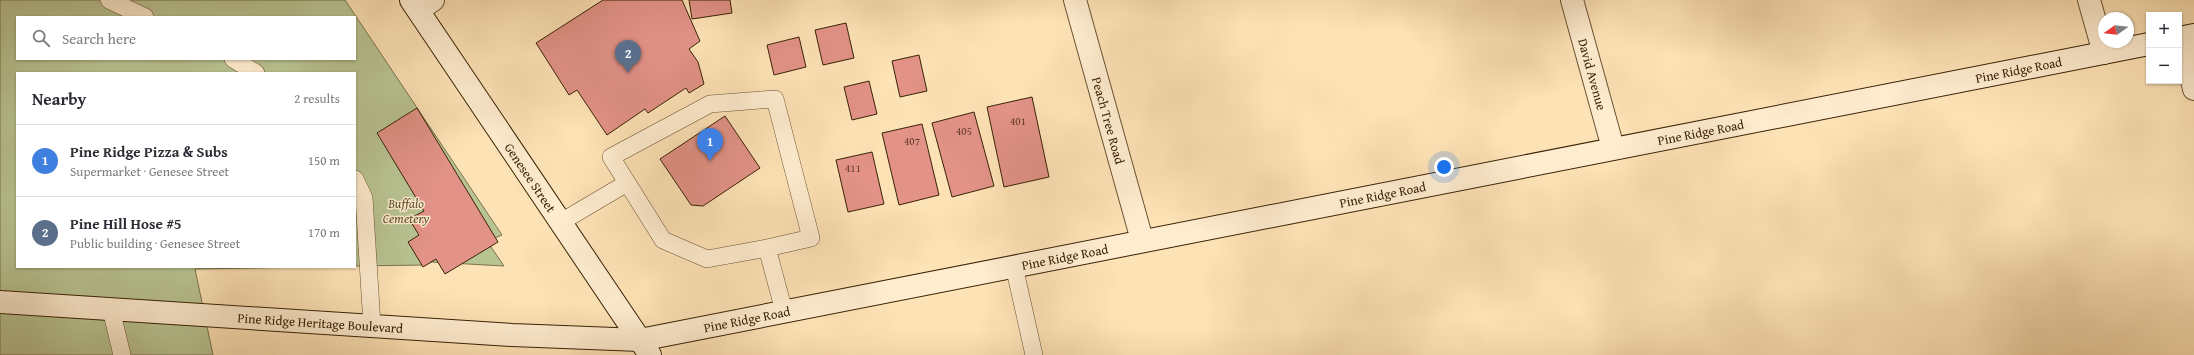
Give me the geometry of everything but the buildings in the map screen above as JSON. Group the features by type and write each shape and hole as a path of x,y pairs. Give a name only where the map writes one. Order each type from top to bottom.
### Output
{"street":[{"name":"Peach Tree Road","path":"1075,0 1142,240"},
{"name":"David Avenue","path":"1572,0 1613,148"},
{"path":"2089,0 2104,53"},
{"name":"Genesee Street","path":"421,4 561,222 645,347"},
{"path":"2185,37 2194,89"},
{"name":"Pine Ridge Road","path":"645,347 784,311 2146,45"},
{"name":"Pine Ridge Heritage Boulevard","path":"0,302 512,335 645,347"}],"lane":[{"path":"109,0 143,16"},
{"path":"235,60 254,72"},
{"path":"775,99 811,238 767,248 707,259 663,240 611,157 710,104 775,99"},
{"path":"356,181 364,198 372,326"},
{"path":"561,222 627,183"},
{"path":"767,248 784,311"},
{"path":"1014,266 1034,355"},
{"path":"111,309 122,355"}],"green space":[{"name":"Buffalo Cemetery","path":"0,0 345,0 356,16 16,16 16,60 356,60 356,16 502,235 487,241 504,266 432,262 424,265 356,266 356,72 16,72 16,268 252,268 195,269 213,355 0,355"}],"place":[{"name":"Pine Hill Hose #5","path":"628,73"},
{"name":"Pine Ridge Pizza & Subs","path":"710,161"}]}
